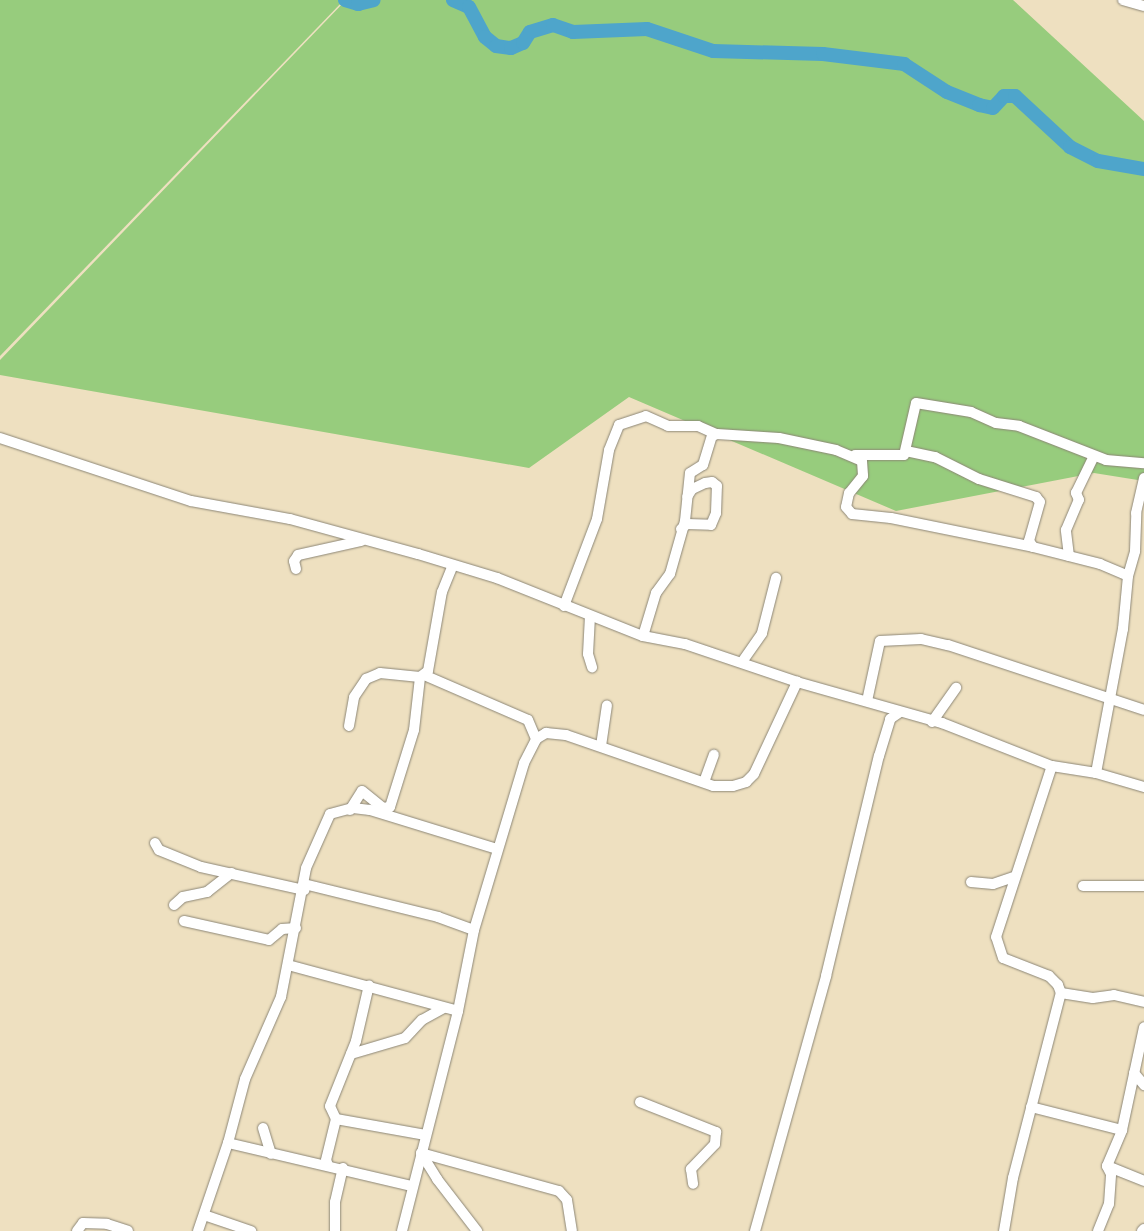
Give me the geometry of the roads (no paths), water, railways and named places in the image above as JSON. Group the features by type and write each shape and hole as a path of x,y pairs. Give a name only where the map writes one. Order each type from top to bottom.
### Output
{"street":[{"path":"1123,0 1144,6"},
{"path":"564,606 598,519 609,450 619,425 646,416 665,425 698,426 716,434 779,438 851,455 900,457 906,451 916,403 971,412 996,423 1019,426 1094,456 1120,463 1144,463"},
{"path":"643,636 656,593 670,574 681,529 690,473 702,466 716,434"},
{"path":"0,438 191,501 290,519 497,578 643,636 685,644 797,682 867,701 932,722 1052,766 1096,773 1144,787"},
{"path":"906,451 935,457 979,479 1036,498 1040,502 1029,541 1033,547"},
{"path":"851,455 862,461 863,476 849,493 849,513 1033,547 1100,564 1128,576"},
{"path":"1068,556 1066,530 1079,500 1076,493 1094,456"},
{"path":"1096,773 1110,701 1128,576 1132,569 1136,513 1144,478"},
{"path":"681,529 687,524 711,525 716,513 717,486 712,482 705,483 692,489 687,497"},
{"path":"296,570 294,561 298,555 362,540"},
{"path":"350,810 362,791 383,808 390,807 414,730 422,676 431,664 442,592 453,565"},
{"path":"742,662 762,633 776,578"},
{"path":"590,616 588,654 592,667"},
{"path":"867,701 880,641 916,640 943,643 1110,701 1144,710"},
{"path":"349,726 354,697 366,679 380,673 422,676 528,720 536,738"},
{"path":"404,1231 412,1186 458,1011 474,930 524,763 536,738 546,733 557,733 601,746 704,782 732,786 752,778 776,731 797,682"},
{"path":"932,722 956,688"},
{"path":"601,746 607,705"},
{"path":"755,1231 826,976 878,756 890,719 900,712"},
{"path":"704,782 714,755"},
{"path":"1004,1231 1013,1178 1061,993 1054,979 1007,961 997,948 997,927 1052,766"},
{"path":"197,1230 204,1215 228,1143 246,1079 279,1004 296,928 308,861 322,838 330,814 350,810 370,810 497,849"},
{"path":"154,843 159,850 201,867 304,887 438,917 474,930"},
{"path":"174,905 183,897 207,892 231,874"},
{"path":"971,882 993,884 1013,877"},
{"path":"1084,886 1144,886"},
{"path":"184,921 269,940 282,930 296,928"},
{"path":"288,965 369,985 458,1011"},
{"path":"328,1165 326,1160 336,1119 330,1106 351,1054 369,985"},
{"path":"1061,993 1093,998 1114,995 1144,1002"},
{"path":"351,1054 405,1038 422,1020 444,1008"},
{"path":"1098,1231 1109,1204 1111,1174 1107,1166 1122,1130 1129,1088 1144,1027"},
{"path":"1134,1073 1144,1085"},
{"path":"1129,1088 1144,1090"},
{"path":"640,1102 716,1132 715,1144 691,1169 693,1184"},
{"path":"1031,1107 1122,1130"},
{"path":"336,1119 426,1135"},
{"path":"263,1128 271,1154"},
{"path":"228,1143 271,1154 343,1168 412,1186"},
{"path":"421,1153 559,1191 567,1200 570,1231"},
{"path":"421,1153 437,1179 477,1231"},
{"path":"1107,1166 1144,1181"},
{"path":"336,1231 336,1202 343,1168"},
{"path":"204,1215 251,1231"},
{"path":"78,1231 84,1223 108,1224 128,1231"}],"waterway":[{"path":"345,0 358,4 374,0"},
{"path":"453,0 469,7 485,37 496,46 511,48 523,43 530,32 553,25 573,32 647,29 713,51 823,54 904,64 947,92 979,105 993,108 1004,96 1015,96 1070,147 1098,161 1144,169"}]}
